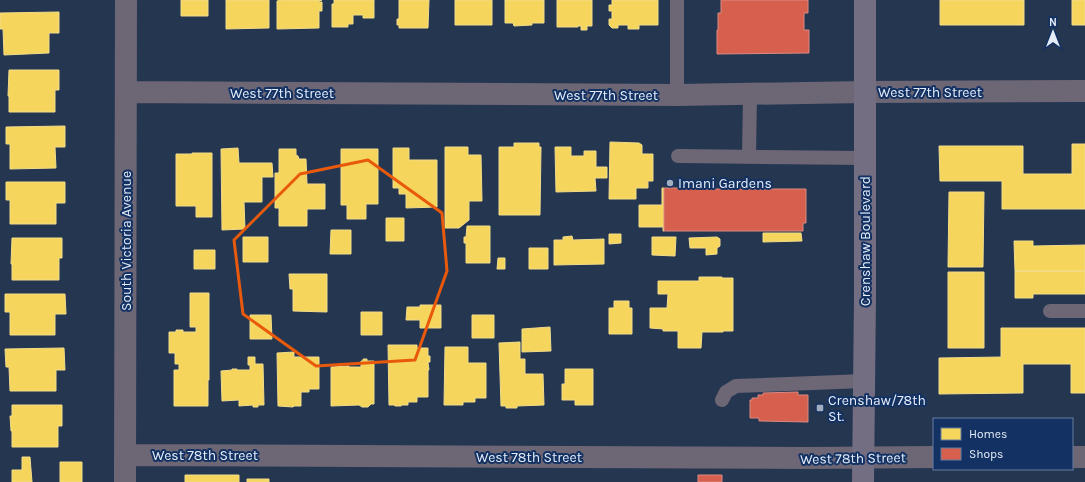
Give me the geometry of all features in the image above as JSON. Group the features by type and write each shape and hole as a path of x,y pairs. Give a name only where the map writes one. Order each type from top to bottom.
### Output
{"main road":[{"name":"Crenshaw Boulevard","path":"863,482 865,296 865,0"}],"street":[{"name":"South Victoria Avenue","path":"125,482 126,0"},
{"name":"West 77th Street","path":"126,92 677,95 1085,91"},
{"name":"West 78th Street","path":"125,455 933,457"},
{"path":"1073,457 1085,457"}],"lane":[{"path":"677,0 677,95"},
{"path":"749,157 750,94"},
{"path":"678,156 865,158"},
{"path":"1050,311 1085,311"},
{"path":"722,400 726,392 736,386 864,381"}],"highlighted area":[{"path":"368,160 442,213 447,271 415,360 316,366 243,314 234,240 300,174"}],"building: Homes":[{"path":"181,0 208,0 208,16 181,16"},
{"path":"226,0 269,0 269,28 226,29"},
{"path":"322,0 319,1 322,2 322,11 319,11 319,28 277,29 277,1"},
{"path":"334,0 374,0 374,18 363,18 363,15 353,15 353,24 348,24 348,27 332,27 332,4 334,4"},
{"path":"399,0 429,0 428,28 399,28 399,25 397,25 397,19 399,19"},
{"path":"455,0 492,0 492,25 455,25"},
{"path":"505,0 544,0 544,23 514,26 513,23 505,23"},
{"path":"557,0 592,0 592,26 587,26 587,30 581,30 581,26 557,27"},
{"path":"612,0 658,0 658,25 639,25 639,29 628,29 628,25 618,25 618,28 612,28 609,25 609,19 612,19 612,11 609,11 609,5 612,5"},
{"path":"940,0 1024,0 1024,25 940,25"},
{"path":"1072,0 1085,0 1085,25 1072,25"},
{"path":"59,12 59,33 49,33 49,53 4,55 3,29 0,29 0,13"},
{"path":"9,70 59,70 59,90 55,90 55,112 9,112"},
{"path":"65,126 65,147 55,147 56,168 10,169 10,144 6,144 6,127"},
{"path":"610,142 639,143 642,145 642,154 653,154 653,181 648,181 648,188 636,188 636,199 609,199"},
{"path":"514,143 539,143 539,147 541,147 540,215 499,215 499,147 514,147"},
{"path":"1072,144 1085,144 1085,209 1002,209 1002,181 940,181 939,146 1023,146 1023,174 1072,174"},
{"path":"445,147 468,147 468,155 481,155 482,201 469,201 469,220 459,228 445,228"},
{"path":"555,147 571,147 571,156 584,156 584,151 596,151 596,167 607,167 607,178 595,178 596,191 556,192"},
{"path":"238,148 239,163 272,163 273,177 262,177 262,202 244,202 245,229 222,230 221,149"},
{"path":"393,148 409,148 409,160 437,160 437,207 406,208 406,194 399,194 399,188 393,188"},
{"path":"279,149 296,149 296,155 299,159 306,159 307,184 325,184 325,209 307,209 307,226 279,226 279,208 275,208 275,173 279,173"},
{"path":"341,149 378,149 378,204 366,204 366,219 347,219 347,205 341,205"},
{"path":"212,153 212,217 196,217 196,206 176,206 176,154"},
{"path":"6,182 65,182 65,203 56,203 56,224 10,224 10,200 6,200"},
{"path":"662,188 664,188 664,231 663,227 639,227 639,205 662,205"},
{"path":"949,192 984,192 983,267 948,267"},
{"path":"386,218 404,218 404,241 386,241"},
{"path":"467,226 490,226 490,263 466,263 466,243 464,243 464,237 466,237"},
{"path":"331,230 351,230 351,254 330,254"},
{"path":"763,233 801,233 802,241 763,242"},
{"path":"609,234 621,234 621,243 609,244"},
{"path":"572,236 573,240 604,239 604,264 554,265 554,240 563,240 563,237"},
{"path":"243,237 268,237 268,262 243,262"},
{"path":"652,237 676,237 675,256 652,255"},
{"path":"717,237 720,239 720,246 717,248 717,254 706,255 706,248 690,248 689,238"},
{"path":"12,238 62,238 62,258 59,258 59,280 12,280"},
{"path":"1014,241 1033,241 1033,246 1085,245 1085,271 1015,271"},
{"path":"529,248 548,248 548,269 529,269"},
{"path":"194,250 215,250 215,269 194,269"},
{"path":"498,258 505,258 505,269 497,269"},
{"path":"1015,271 1085,271 1085,294 1033,294 1033,298 1015,298"},
{"path":"948,272 984,272 984,348 948,348"},
{"path":"289,274 327,274 327,312 293,311 293,289 290,289"},
{"path":"699,277 733,278 733,331 702,332 701,348 678,348 678,331 663,331 663,329 650,328 650,308 667,308 668,294 658,294 658,281 699,281"},
{"path":"190,293 209,293 208,406 174,406 174,370 179,370 179,364 175,364 175,353 169,353 169,332 183,330 183,332 196,332 196,327 190,327"},
{"path":"5,294 65,294 66,314 55,314 55,335 10,335 10,312 5,312"},
{"path":"614,301 629,301 629,308 632,308 632,334 609,334 609,308 614,308"},
{"path":"420,305 441,305 441,328 420,328 420,320 406,320 407,307 420,307"},
{"path":"361,312 382,312 382,335 361,335"},
{"path":"250,315 271,315 272,339 250,339"},
{"path":"472,315 494,315 494,338 472,338"},
{"path":"550,327 551,351 522,352 522,329"},
{"path":"1001,328 1085,328 1085,393 1071,393 1071,364 1023,364 1023,393 939,394 939,358 1001,357"},
{"path":"520,342 520,359 525,359 525,374 543,374 544,405 506,408 506,406 501,406 499,343"},
{"path":"388,345 417,345 417,348 428,348 430,362 428,362 428,397 417,397 417,402 408,402 408,405 389,405"},
{"path":"445,347 468,347 468,363 486,363 486,398 475,398 475,402 463,402 463,405 444,405"},
{"path":"64,348 65,370 56,370 56,391 10,391 9,367 6,367 5,349"},
{"path":"294,352 294,357 319,357 319,389 309,389 309,392 301,392 301,406 278,406 277,353"},
{"path":"248,357 255,357 255,364 263,364 264,405 258,405 258,407 253,407 253,405 239,406 239,400 222,401 221,371 232,369 250,370 250,365 248,365"},
{"path":"363,359 367,359 367,361 374,361 374,404 371,404 368,407 362,407 359,405 331,406 331,367 361,367 361,361 363,361"},
{"path":"565,369 593,369 593,405 575,405 575,400 562,400 562,384 565,384"},
{"path":"12,405 62,405 62,426 58,426 58,447 12,447 10,416 12,416"},
{"path":"22,457 30,457 32,482 12,482 12,470 22,470"},
{"path":"60,462 82,462 82,482 60,482"},
{"path":"185,475 239,475 239,482 185,482"},
{"path":"247,479 269,479 269,482 247,482"}],"building: Shops":[{"path":"721,0 808,0 808,13 804,13 804,30 809,30 809,53 717,54 718,13 721,13"},
{"path":"664,188 806,189 806,223 803,223 803,231 664,231"},
{"path":"798,392 798,395 808,395 808,422 759,421 759,418 750,418 750,400 752,400 752,398 758,398 758,395 763,395 763,393"},
{"path":"698,475 722,475 722,482 698,482"}],"place":[{"name":"Imani Gardens","path":"670,183"},
{"name":"Crenshaw/78th St.","path":"820,408"}]}
